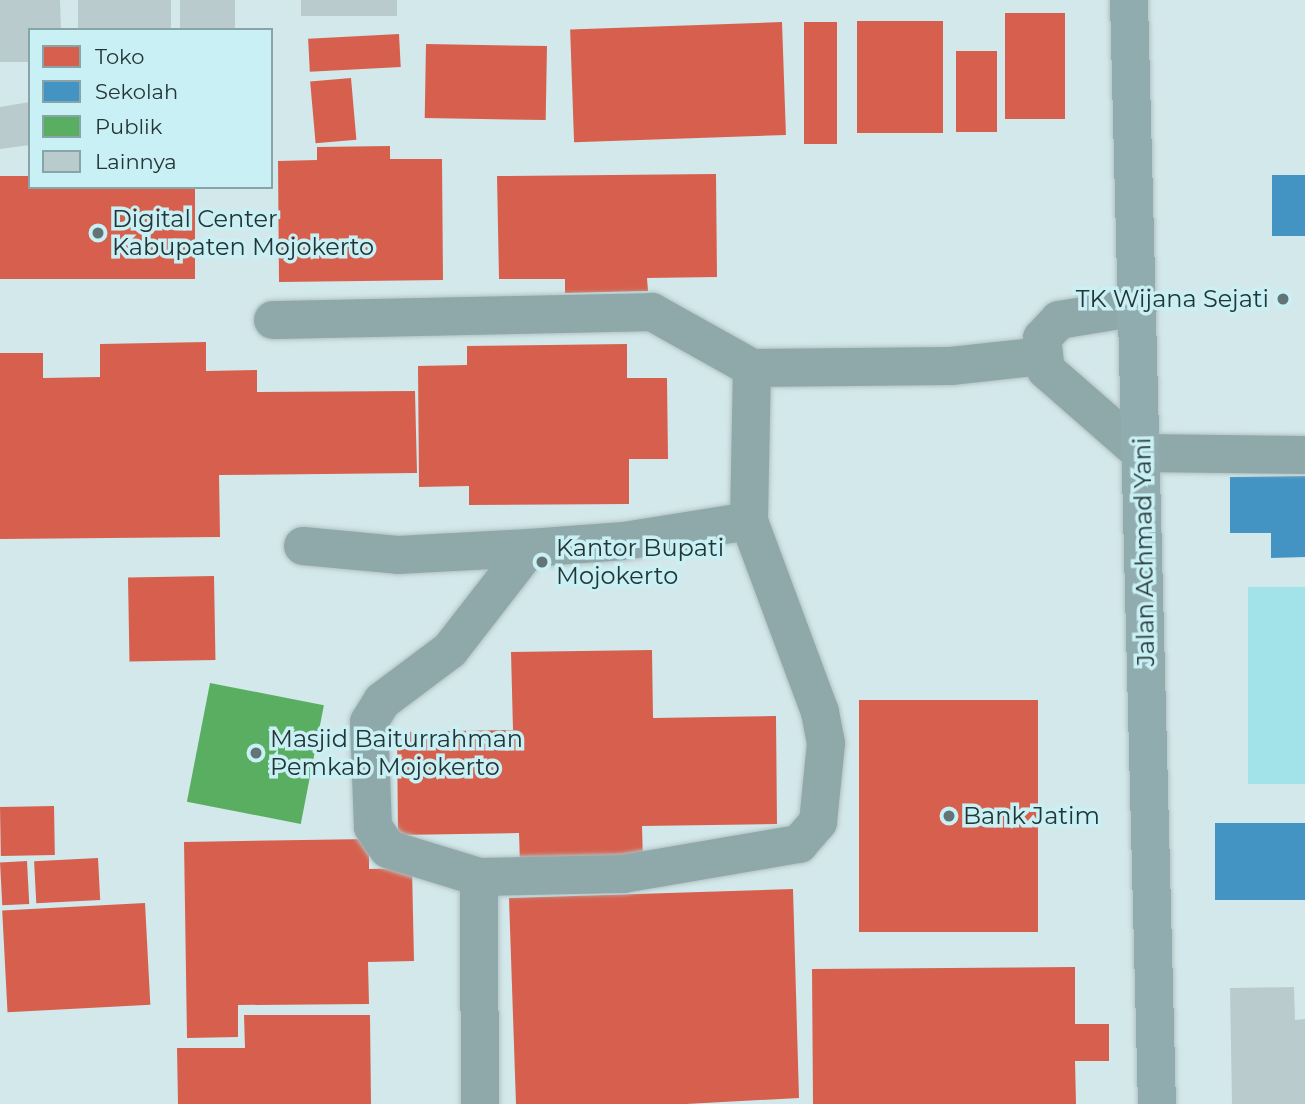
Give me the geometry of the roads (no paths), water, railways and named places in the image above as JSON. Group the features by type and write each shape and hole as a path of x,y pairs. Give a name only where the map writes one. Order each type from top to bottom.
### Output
{"main road":[{"name":"Jalan Achmad Yani","path":"1129,0 1157,1104"}],"street":[{"path":"1138,307 1059,320 1045,330 1041,356 1059,383 1141,453 1305,455"},
{"path":"273,320 652,312 752,368 951,366 1041,356"},
{"path":"529,548 450,650 382,701 369,722 373,827 388,849 479,877 623,874 799,844 818,822 826,743 820,712 749,521 752,368"},
{"path":"303,546 398,555 529,548 624,541 749,521"},
{"path":"479,877 480,1104"}],"place":[{"name":"Digital Center Kabupaten Mojokerto","path":"98,233"},
{"name":"TK Wijana Sejati","path":"1283,299"},
{"name":"Kantor Bupati Mojokerto","path":"542,562"},
{"name":"Masjid Baiturrahman Pemkab Mojokerto","path":"256,753"},
{"name":"Bank Jatim","path":"949,816"}]}
